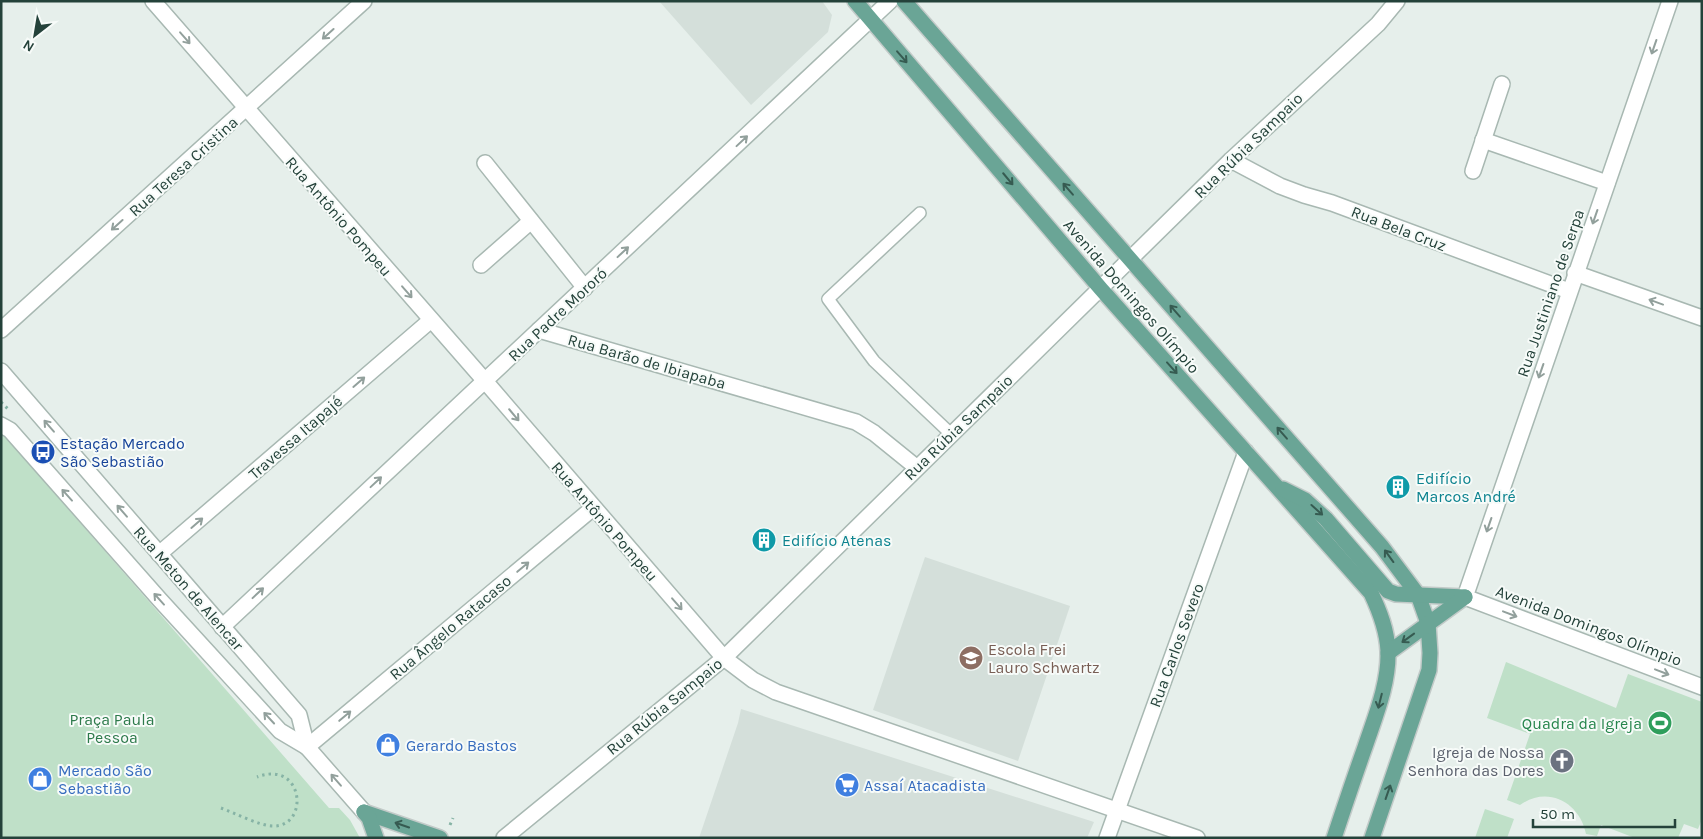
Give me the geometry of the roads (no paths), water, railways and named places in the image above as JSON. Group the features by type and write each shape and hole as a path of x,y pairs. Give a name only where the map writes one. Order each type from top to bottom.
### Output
{"main road":[{"name":"Avenida Domingos Olímpio","path":"855,1 1100,289 1371,593 1381,615 1388,653"},
{"name":"Avenida Domingos Olímpio","path":"904,1 1382,547 1418,595"},
{"path":"1276,485 1305,500 1326,519 1381,586 1396,594 1464,597"},
{"path":"1372,838 1429,670 1428,623 1418,595"},
{"path":"1334,838 1379,706 1388,653 1464,597"},
{"path":"364,812 369,818 376,838"},
{"path":"364,812 440,838"}],"street":[{"name":"Rua Antônio Pompeu","path":"153,1 724,658 753,680 776,692 1197,838"},
{"name":"Rua Teresa Cristina","path":"1,330 364,1"},
{"name":"Rua Padre Mororó","path":"222,627 890,1"},
{"name":"Rua Rúbia Sampaio","path":"504,838 724,658 916,467 1231,160 1378,24 1397,1"},
{"name":"Rua Justiniano de Serpa","path":"1464,597 1670,1"},
{"path":"1473,171 1502,84"},
{"path":"1483,140 1607,183"},
{"name":"Rua Bela Cruz","path":"1231,160 1304,195 1332,203 1569,291"},
{"path":"485,163 585,288"},
{"path":"481,265 531,221"},
{"path":"1575,273 1702,318"},
{"name":"Travessa Itapajé","path":"160,554 431,320"},
{"name":"Rua Barão de Ibiapaba","path":"539,330 856,422 874,433 916,467"},
{"name":"Rua Meton de Alencar","path":"1,371 299,715 307,747 364,812"},
{"path":"1,425 10,430 154,594 280,731 307,747"},
{"name":"Rua Carlos Severo","path":"1107,838 1246,452"},
{"name":"Rua Ângelo Ratacaso","path":"307,747 593,508"},
{"name":"Avenida Domingos Olímpio","path":"1464,597 1702,687"}],"lane":[{"path":"920,213 828,299 874,361 951,434"}],"place":[{"name":"Estação Mercado São Sebastião","path":"43,452"},
{"name":"Edifício Marcos André","path":"1398,487"},
{"name":"Edifício Atenas","path":"764,540"},
{"name":"Escola Frei Lauro Schwartz","path":"971,658"},
{"name":"Quadra da Igreja","path":"1660,723"},
{"name":"Gerardo Bastos","path":"388,745"},
{"name":"Igreja de Nossa Senhora das Dores","path":"1562,761"},
{"name":"Mercado São Sebastião","path":"40,779"},
{"name":"Assaí Atacadista","path":"847,785"}],"park label":[{"name":"Praça Paula Pessoa","path":"112,728"}]}
